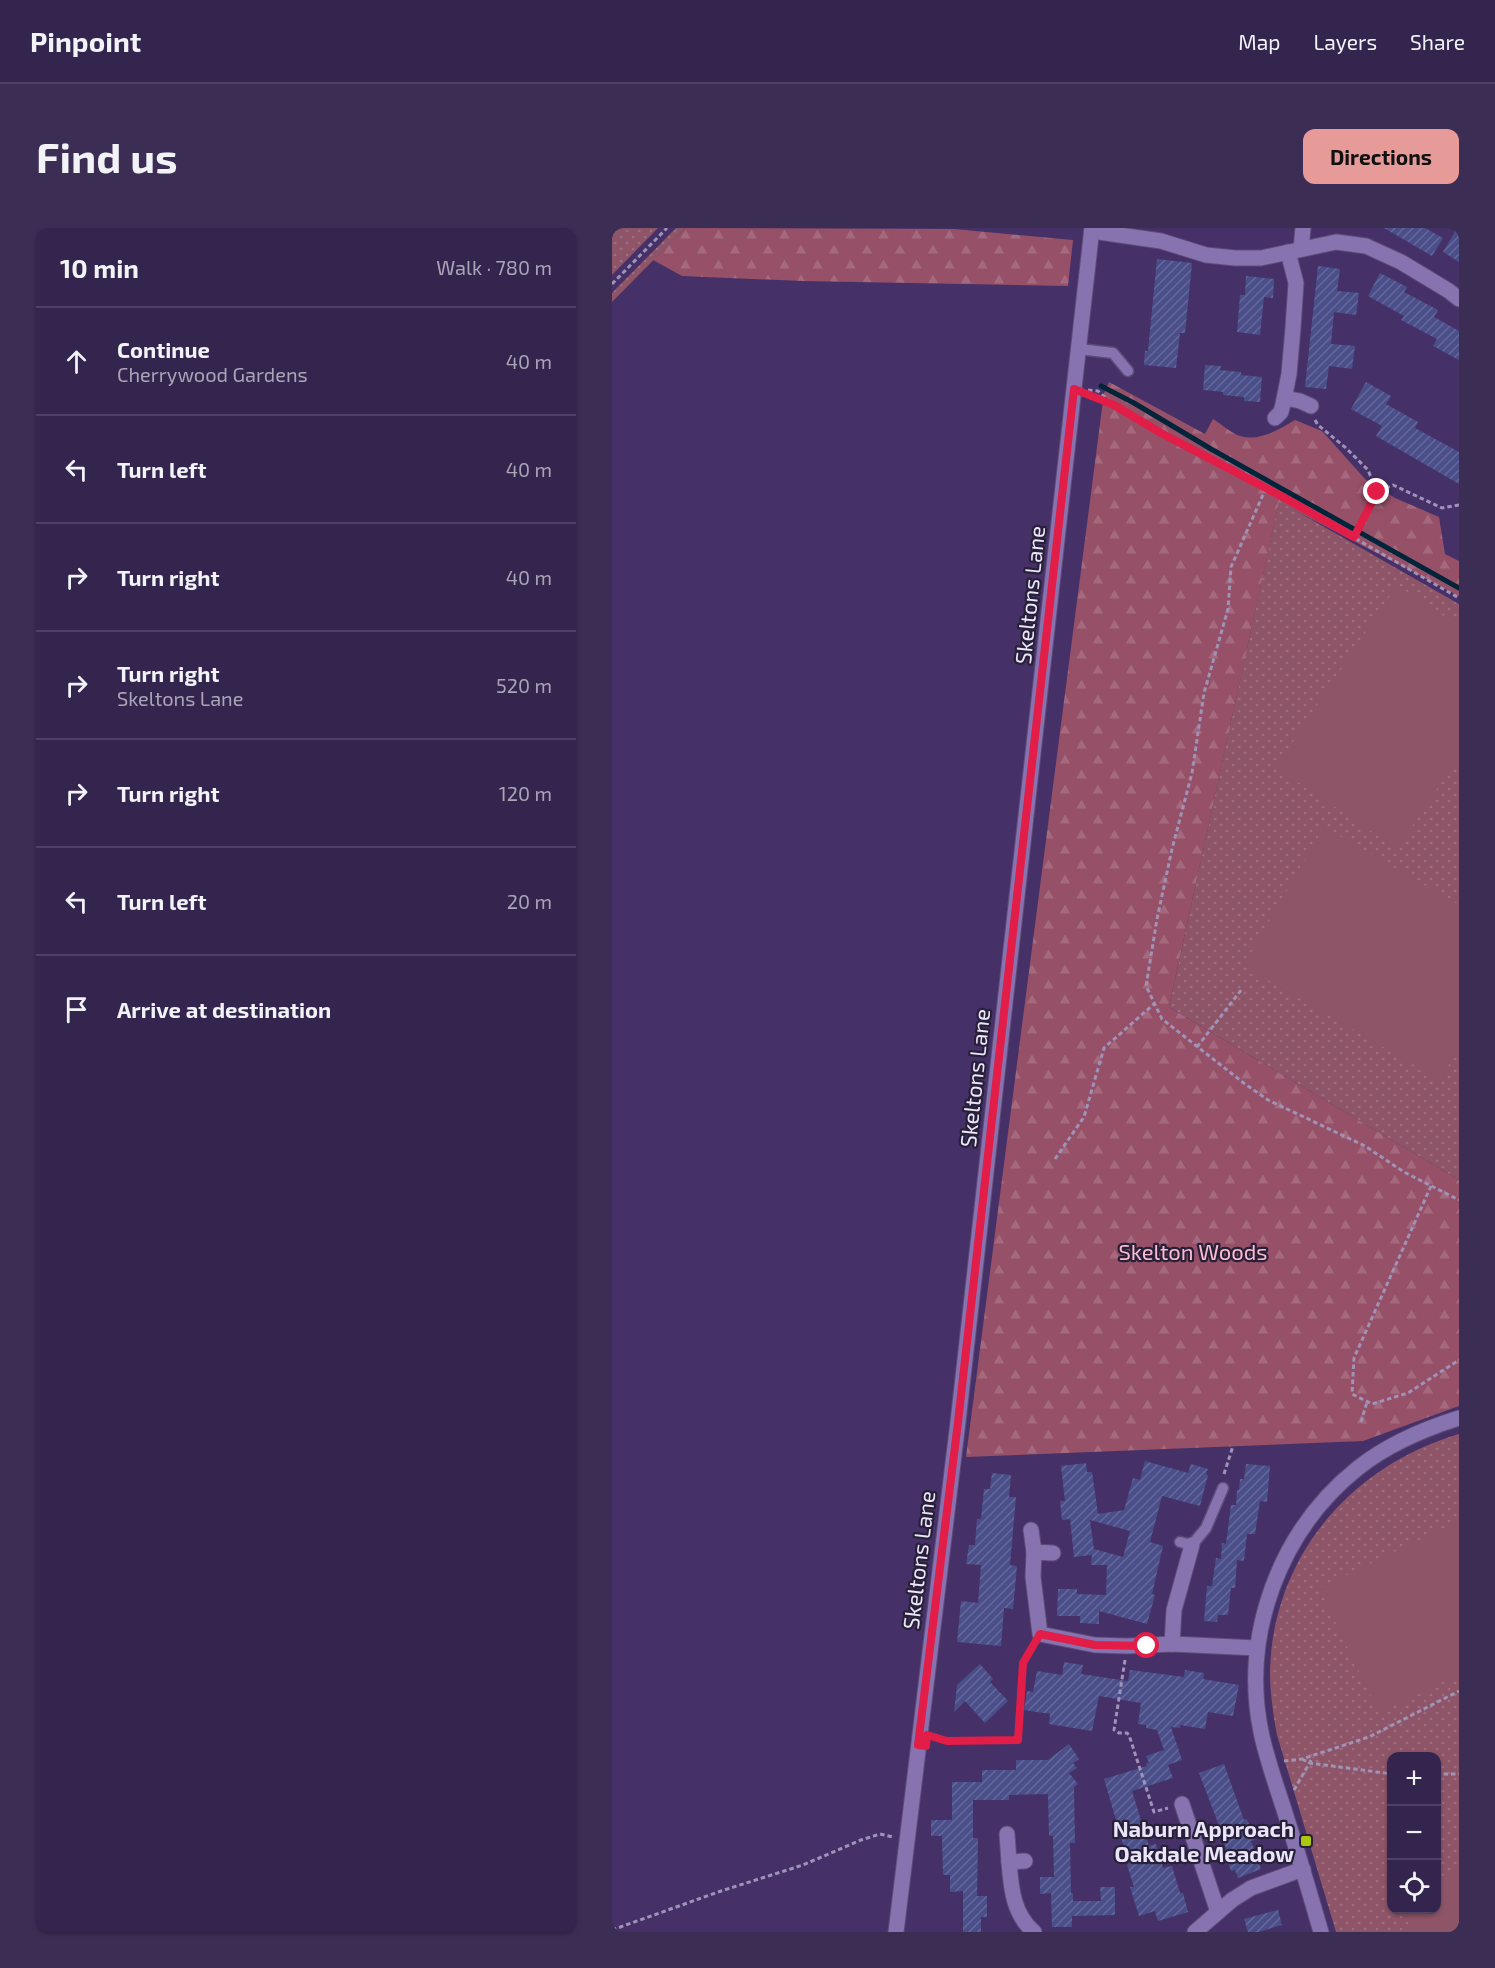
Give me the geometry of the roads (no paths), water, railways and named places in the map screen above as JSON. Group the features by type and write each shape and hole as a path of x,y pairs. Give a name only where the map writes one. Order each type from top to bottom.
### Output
{"street":[{"path":"1275,418 1281,412 1285,398 1296,283 1295,250 1303,228"},
{"path":"1092,230 1161,241 1206,255 1261,258 1336,242 1366,246 1401,262 1459,299"},
{"name":"Skeltons Lane","path":"896,1932 958,1422 1092,230"},
{"path":"1285,398 1311,406"},
{"path":"1321,1932 1261,1731 1255,1675 1261,1623 1271,1590 1287,1555 1307,1520 1328,1496 1359,1467 1405,1440 1437,1425 1459,1418"},
{"path":"1031,1530 1034,1552 1033,1577 1040,1634 1095,1645 1172,1644 1257,1648"},
{"path":"1172,1644 1174,1610 1186,1543"},
{"path":"1034,1552 1053,1553"},
{"path":"1182,1804 1218,1912"},
{"path":"1007,1834 1017,1862 1014,1901 1019,1915 1027,1927 1034,1932"},
{"path":"1195,1932 1251,1888 1303,1869"}],"lane":[{"path":"1079,349 1113,353 1128,371"},
{"path":"1186,1543 1206,1528 1222,1488"}],"waterway":[{"path":"1101,386 1459,588"}],"place":[{"name":"Naburn Approach Oakdale Meadow","path":"1306,1841"}],"park label":[{"name":"Skelton Woods","path":"1193,1251"}]}
